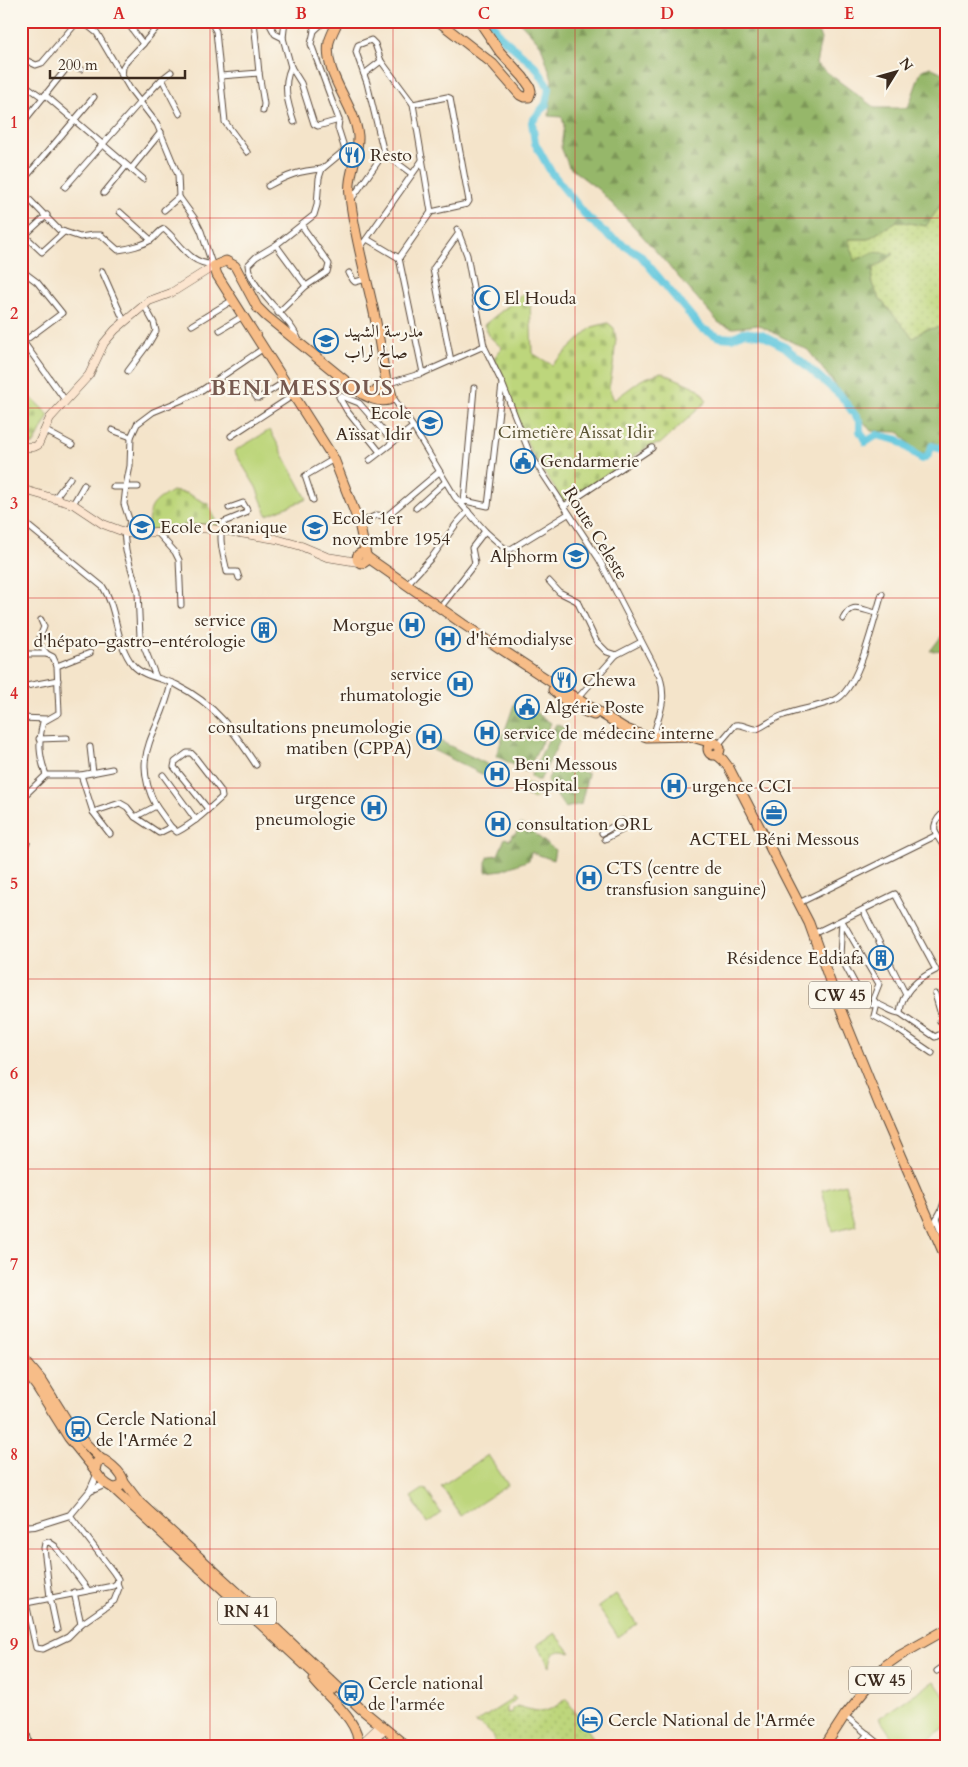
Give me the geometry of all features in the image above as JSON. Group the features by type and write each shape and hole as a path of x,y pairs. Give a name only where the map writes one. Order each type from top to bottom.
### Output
{"main road":[{"path":"21,447 34,447 38,445 50,418 89,375 104,343 124,321 149,301 171,293 213,265 226,261 235,266 258,307 276,326 299,342 362,394 372,399 385,393 374,310 351,200 351,173 358,144 358,135 328,54 329,41 338,21"},
{"path":"438,21 493,64 520,95 529,97 530,87 500,52 479,21"},
{"path":"213,265 217,275 334,458 359,524 364,542 362,558"},
{"path":"21,488 73,504 103,524 125,532 157,532 200,528 221,530 276,540 336,558 362,558 440,608 592,714 628,735 638,739 658,742 694,741 715,748"},
{"path":"362,558 556,692 641,736 689,736 715,748"},
{"name":"CW 45","path":"715,748 732,766 817,932 841,998 883,1102 947,1250"},
{"path":"801,902 836,998 879,1104 938,1227 947,1261"},
{"path":"21,1356 42,1381 74,1432 102,1460 116,1469 123,1481 121,1486 109,1486 96,1472 69,1438 32,1379 21,1366"},
{"path":"96,1472 96,1464 102,1460"},
{"name":"RN 41","path":"123,1481 139,1502 247,1601 396,1746"},
{"name":"RN 41","path":"109,1486 302,1663 381,1730 406,1746"},
{"path":"893,1663 947,1629"},
{"name":"CW 45","path":"832,1746 848,1717 876,1686 893,1663 947,1635"},
{"path":"302,1663 354,1726 359,1738 358,1746"},
{"path":"825,1746 848,1717"},
{"path":"358,1746 381,1730"},
{"path":"366,1746 381,1730"}],"street":[{"path":"21,58 36,65 42,63 80,21 97,33 122,76 157,124 178,175 179,197 201,231 213,265 204,264 192,258 183,250 174,237 164,229 151,240 124,250 118,250 101,236 80,237 64,232 59,230 47,215 21,191"},
{"path":"126,21 143,44"},
{"path":"150,21 155,29"},
{"path":"122,76 124,64 162,21"},
{"path":"210,21 216,31 225,122 246,152"},
{"path":"254,21 264,104 263,111"},
{"path":"268,21 275,34 283,38"},
{"path":"285,21 283,38 291,67 301,83 316,126 339,120"},
{"path":"313,21 314,30 311,44 339,120 338,128 345,150"},
{"path":"314,30 326,21"},
{"path":"412,174 384,153 374,109 356,52 358,45 371,40 374,41 381,61 413,104 431,212"},
{"path":"364,74 381,61"},
{"path":"21,124 66,69 71,66 81,68"},
{"path":"291,67 286,77 286,87 287,99 294,122"},
{"path":"65,187 140,102 171,72"},
{"path":"221,76 259,73"},
{"path":"162,79 180,114"},
{"path":"21,82 44,96 143,179"},
{"path":"413,104 447,96 450,98 469,201 467,204 431,212 399,258 423,373"},
{"path":"21,183 94,97"},
{"path":"104,193 161,132"},
{"path":"299,342 294,328 278,313 251,277 248,269 250,262 302,226 314,215 322,169 345,150 358,144"},
{"path":"351,200 384,153"},
{"path":"360,248 423,159"},
{"path":"268,186 286,176 302,171 322,169"},
{"path":"164,210 179,197"},
{"path":"120,212 151,240"},
{"path":"47,215 22,235 42,252 64,232"},
{"path":"278,313 306,286 328,272 329,266 302,226"},
{"name":"Route Celeste","path":"451,360 433,269 458,231 467,255 484,346 502,383 528,449 613,584 660,678 664,690 664,701 653,737"},
{"path":"367,239 399,258"},
{"path":"276,245 306,286"},
{"path":"21,270 37,282 62,313 22,341 65,400"},
{"path":"102,271 124,321"},
{"path":"349,273 355,282 366,279"},
{"path":"192,326 233,300"},
{"path":"128,371 156,331 144,304"},
{"path":"220,330 243,316"},
{"path":"484,346 423,373 385,393 413,427 455,497 464,503 488,506 502,383"},
{"path":"156,677 140,637 138,592 127,556 125,532 130,522 124,504 130,466 131,437 137,424 153,412 202,390 264,348"},
{"path":"249,386 257,398 259,398 286,382"},
{"path":"474,388 464,503 468,511 485,531 503,547 511,549 568,514"},
{"path":"231,436 294,395"},
{"path":"380,452 347,411 339,397 341,396 359,403 393,442"},
{"path":"370,460 413,427"},
{"path":"44,430 72,446"},
{"path":"112,430 131,437"},
{"path":"564,506 652,448"},
{"path":"314,500 305,476 334,458"},
{"path":"359,524 377,515 388,515 439,472"},
{"path":"55,498 70,478"},
{"path":"416,508 445,482"},
{"path":"73,504 84,485"},
{"path":"113,487 138,487"},
{"path":"229,508 243,503 247,511 224,522 221,530 222,549 227,572 237,572 239,578"},
{"path":"406,585 432,557 468,511"},
{"path":"21,520 103,587 110,597 127,656 138,670 171,683 196,696 219,713 256,765"},
{"path":"440,608 475,563 472,548 485,531"},
{"path":"157,532 175,552 179,560 181,605"},
{"path":"549,581 559,592 577,601 596,641 607,652 616,655"},
{"path":"715,748 736,725 740,724 756,729 784,714 839,698 848,690 854,678 882,594"},
{"path":"842,619 848,610 853,608 876,613"},
{"path":"42,620 44,627 38,639 39,644 53,657 57,666 59,713 43,722 39,739 46,775"},
{"path":"575,701 616,655 641,642"},
{"path":"22,661 23,653 48,654"},
{"path":"57,666 90,653"},
{"path":"21,688 58,680"},
{"path":"171,683 165,707 144,756 144,771 148,790 156,806 171,827 177,832 196,820 208,809 223,794 191,753 187,753 175,762 174,767 208,809"},
{"path":"21,718 47,719"},
{"path":"39,739 67,738"},
{"path":"90,747 93,772"},
{"path":"21,800 46,775 80,775 112,769"},
{"path":"80,775 93,812 110,834"},
{"path":"163,775 196,820"},
{"path":"93,812 120,803 124,804 135,817 159,833 171,827"},
{"path":"135,817 156,806"},
{"path":"942,814 936,820 934,829 947,851"},
{"path":"602,832 622,821 625,824 626,828 605,839"},
{"path":"801,902 937,835"},
{"path":"817,932 895,894 936,970 923,976 906,995 901,1003 900,1012"},
{"path":"863,910 906,995"},
{"path":"842,920 840,956 861,995 870,1005 876,1004 897,1013 900,1012 936,1037 947,1031"},
{"path":"842,920 879,984 873,999 876,1004 874,1016 894,1026 932,1053"},
{"path":"935,994 942,1018 940,1021 947,1026"},
{"path":"938,1227 947,1193"},
{"path":"21,1527 35,1526 70,1515 90,1491 96,1472"},
{"path":"90,1491 109,1486"},
{"path":"70,1515 114,1573 118,1579 119,1588 114,1601 81,1624 68,1637 44,1649 37,1648 24,1603 113,1586 118,1583"},
{"path":"57,1630 50,1597 44,1548 47,1542 55,1546 88,1590"},
{"path":"74,1592 81,1624"},
{"path":"937,1670 947,1664"},
{"path":"21,1672 23,1726 30,1746"},
{"path":"848,1717 882,1746"},
{"path":"857,1746 868,1734"}],"green space":[{"path":"519,21 814,21 821,39 816,64 875,108 908,108 921,71 930,67 947,75 947,196 926,226 897,221 868,239 848,239 854,261 873,252 894,254 874,268 871,282 879,298 913,338 924,330 947,326 947,458 934,441 925,453 917,453 899,432 871,431 808,350 758,325 733,328 719,323 599,190 569,167 561,147 564,125 562,117 549,116 552,79 541,45"},
{"path":"947,196 947,326 924,330 913,338 879,298 871,282 874,268 893,255 873,253 854,262 848,239 868,239 897,221 926,226"},
{"name":"Cimetière Aissat Idir","path":"523,294 530,300 532,353 552,365 592,327 608,323 614,328 616,339 609,388 614,400 641,380 661,372 699,389 707,401 660,444 649,446 564,503 530,450 494,358 502,348 490,337 484,325"},
{"path":"21,388 49,415 34,444 21,446"},
{"path":"270,430 307,499 267,515 256,487 234,451"},
{"path":"172,491 186,493 208,504 219,526 147,531 152,507 159,499"},
{"path":"947,629 947,650 930,651"},
{"path":"516,699 551,723 527,772 496,756"},
{"path":"556,724 566,729 540,780 536,780 531,775"},
{"path":"438,740 501,771 496,781 433,750"},
{"path":"555,765 581,770 588,774 581,804 565,808 547,781"},
{"path":"522,781 543,790 543,793 534,799 520,792 520,783"},
{"path":"520,824 536,831 535,834 555,850 553,860 531,852 529,860 502,870 486,872 486,862 489,856 498,855 505,838 510,840 512,835 515,835"},
{"path":"845,1184 856,1225 833,1231 822,1190"},
{"path":"488,1455 508,1485 461,1516 441,1486"},
{"path":"425,1488 441,1513 427,1523 411,1497"},
{"path":"616,1594 637,1624 618,1637 598,1607"},
{"path":"555,1633 571,1653 556,1652 553,1655 550,1667 537,1645"},
{"path":"934,1681 947,1700 947,1727 919,1746 898,1746 879,1718"},
{"path":"513,1696 516,1699 507,1707 507,1713 512,1712 512,1709 517,1706 538,1711 548,1710 566,1699 599,1746 495,1746 489,1732 475,1723 511,1700"}],"waterway":[{"path":"491,21 499,35 536,67 549,88 546,104 532,122 535,143 551,172 587,217 609,236 640,255 701,328 719,337 732,338 744,332 762,335 785,347 841,396 860,422 860,431 866,442 877,435 898,440 922,459 928,455 932,446 947,451"}],"place":[{"name":"Resto","path":"352,155"},
{"name":"El Houda","path":"487,298"},
{"name":"مدرسة الشهيد صالح لراب","path":"326,341"},
{"name":"Ecole Aïssat Idir","path":"430,423"},
{"name":"Gendarmerie","path":"523,461"},
{"name":"Ecole Coranique","path":"142,527"},
{"name":"Ecole 1er novembre 1954","path":"315,528"},
{"name":"Alphorm","path":"576,556"},
{"name":"Morgue","path":"412,625"},
{"name":"service d'hépato-gastro-entérologie","path":"264,630"},
{"name":"d'hémodialyse","path":"448,639"},
{"name":"Chewa","path":"564,680"},
{"name":"service rhumatologie","path":"460,684"},
{"name":"Algérie Poste","path":"527,707"},
{"name":"service de médecine interne","path":"487,733"},
{"name":"consultations pneumologie matiben (CPPA)","path":"429,737"},
{"name":"Beni Messous Hospital","path":"497,774"},
{"name":"urgence CCI","path":"674,786"},
{"name":"urgence pneumologie","path":"374,808"},
{"name":"ACTEL Béni Messous","path":"774,813"},
{"name":"consultation ORL","path":"498,824"},
{"name":"CTS (centre de transfusion sanguine)","path":"589,878"},
{"name":"Résidence Eddiafa","path":"881,958"},
{"name":"Cercle National de l'Armée 2","path":"78,1429"},
{"name":"Cercle national de l'armée","path":"351,1693"},
{"name":"Cercle National de l'Armée","path":"590,1720"}],"district":[{"name":"BENI MESSOUS","path":"302,387"}]}
